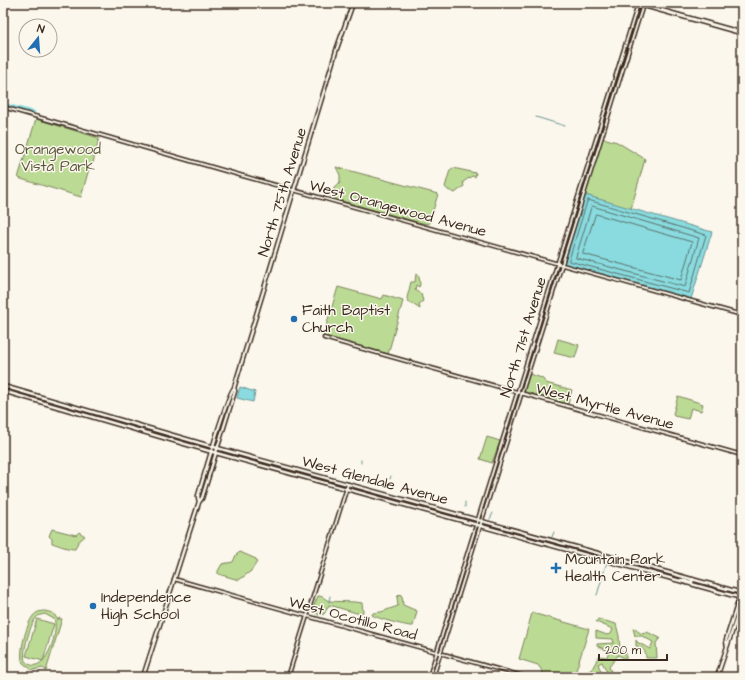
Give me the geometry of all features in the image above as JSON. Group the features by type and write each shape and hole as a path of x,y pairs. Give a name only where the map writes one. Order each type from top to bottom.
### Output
{"main road":[{"name":"North 75th Avenue","path":"144,677 174,579 218,448 235,391 234,388 337,48 353,3"},
{"path":"637,3 742,33"},
{"name":"West Glendale Avenue","path":"3,386 213,447 741,593"},
{"name":"North 75th Avenue","path":"199,502 198,496 213,447 231,390 234,388"},
{"name":"West Glendale Avenue","path":"3,391 212,452 741,598"},
{"path":"580,553 581,548"},
{"path":"678,580 692,582 693,579"},
{"path":"727,646 726,640 741,598 742,589"},
{"path":"716,677 727,646 730,642 742,602"}],"street":[{"name":"North 71st Avenue","path":"433,677 517,393 558,264 637,3"},
{"name":"North 71st Avenue","path":"479,520 521,394 642,5"},
{"name":"West Orangewood Avenue","path":"3,107 561,265 742,314"},
{"path":"605,111 609,112"},
{"path":"589,162 593,164"},
{"name":"West Myrtle Avenue","path":"324,338 742,455"},
{"path":"288,677 348,484"},
{"name":"North 71st Avenue","path":"429,677 478,525"},
{"name":"West Ocotillo Road","path":"174,579 526,677"}],"green space":[{"name":"Orangewood Vista Park","path":"36,119 99,138 93,163 89,169 81,197 18,178"},
{"path":"603,138 617,142 645,159 631,209 585,195"},
{"path":"336,167 438,194 429,224 331,198 334,188 340,183 340,175"},
{"path":"453,168 476,173 475,177 472,176 463,182 464,186 455,193 445,187 450,170"},
{"path":"416,274 419,276 420,285 419,287 416,285 415,290 421,294 423,301 419,304 420,309 408,301 407,298 411,282 415,282"},
{"path":"338,287 382,299 384,295 403,301 388,354 323,336"},
{"path":"558,339 579,345 575,358 554,353"},
{"path":"529,374 542,378 546,383 572,390 568,404 525,392 524,389"},
{"path":"678,396 703,404 701,411 691,408 688,419 674,416 673,414"},
{"path":"487,437 500,441 492,463 480,459"},
{"path":"52,529 76,535 79,532 85,536 78,542 75,549 69,548 52,543 52,539 49,536"},
{"path":"240,552 256,559 257,562 251,571 239,580 218,574 222,564 233,562 236,555"},
{"path":"400,594 402,596 403,605 417,611 413,626 392,622 372,615 373,613 398,606 397,597"},
{"path":"318,596 330,601 362,603 363,612 360,614 329,605 324,614 319,615 312,610"},
{"path":"45,611 53,613 58,620 59,618 62,619 46,671 43,668 32,670 23,663 22,646 28,625 34,615 38,612","holes":["45,614 54,619 55,633 49,652 38,664 32,665 25,661 24,657 27,639 34,621 38,616"]},
{"path":"532,613 589,629 574,677 542,677 543,672 538,665 519,659"},
{"path":"37,619 54,624 43,661 26,656"},
{"path":"598,619 616,624 619,636 620,651 626,653 626,659 618,655 609,667 612,674 609,676 602,662 598,664 603,676 587,672 592,669 599,656 607,657 609,651 597,646 597,644 614,643 613,639 596,638 596,631 607,635 611,634 613,629 596,622"},
{"path":"633,628 643,634 647,632 660,638 656,643 657,658 646,658 644,650 641,647 636,646 636,640 650,649 653,642 642,636 635,636"}],"water":[{"path":"585,195 712,232 691,299 565,265 564,262"},
{"path":"240,387 255,392 253,402 237,398"}],"waterway":[{"path":"616,3 633,8"},
{"path":"3,104 34,112"},
{"path":"536,117 565,126"},
{"path":"465,502 465,507"},
{"path":"490,519 493,513"},
{"path":"552,537 554,532"},
{"path":"597,595 606,565"},
{"path":"329,602 330,596"}],"place":[{"name":"Faith Baptist Church","path":"294,319"},
{"name":"Mountain Park Health Center","path":"556,568"},
{"name":"Independence High School","path":"93,606"}]}
